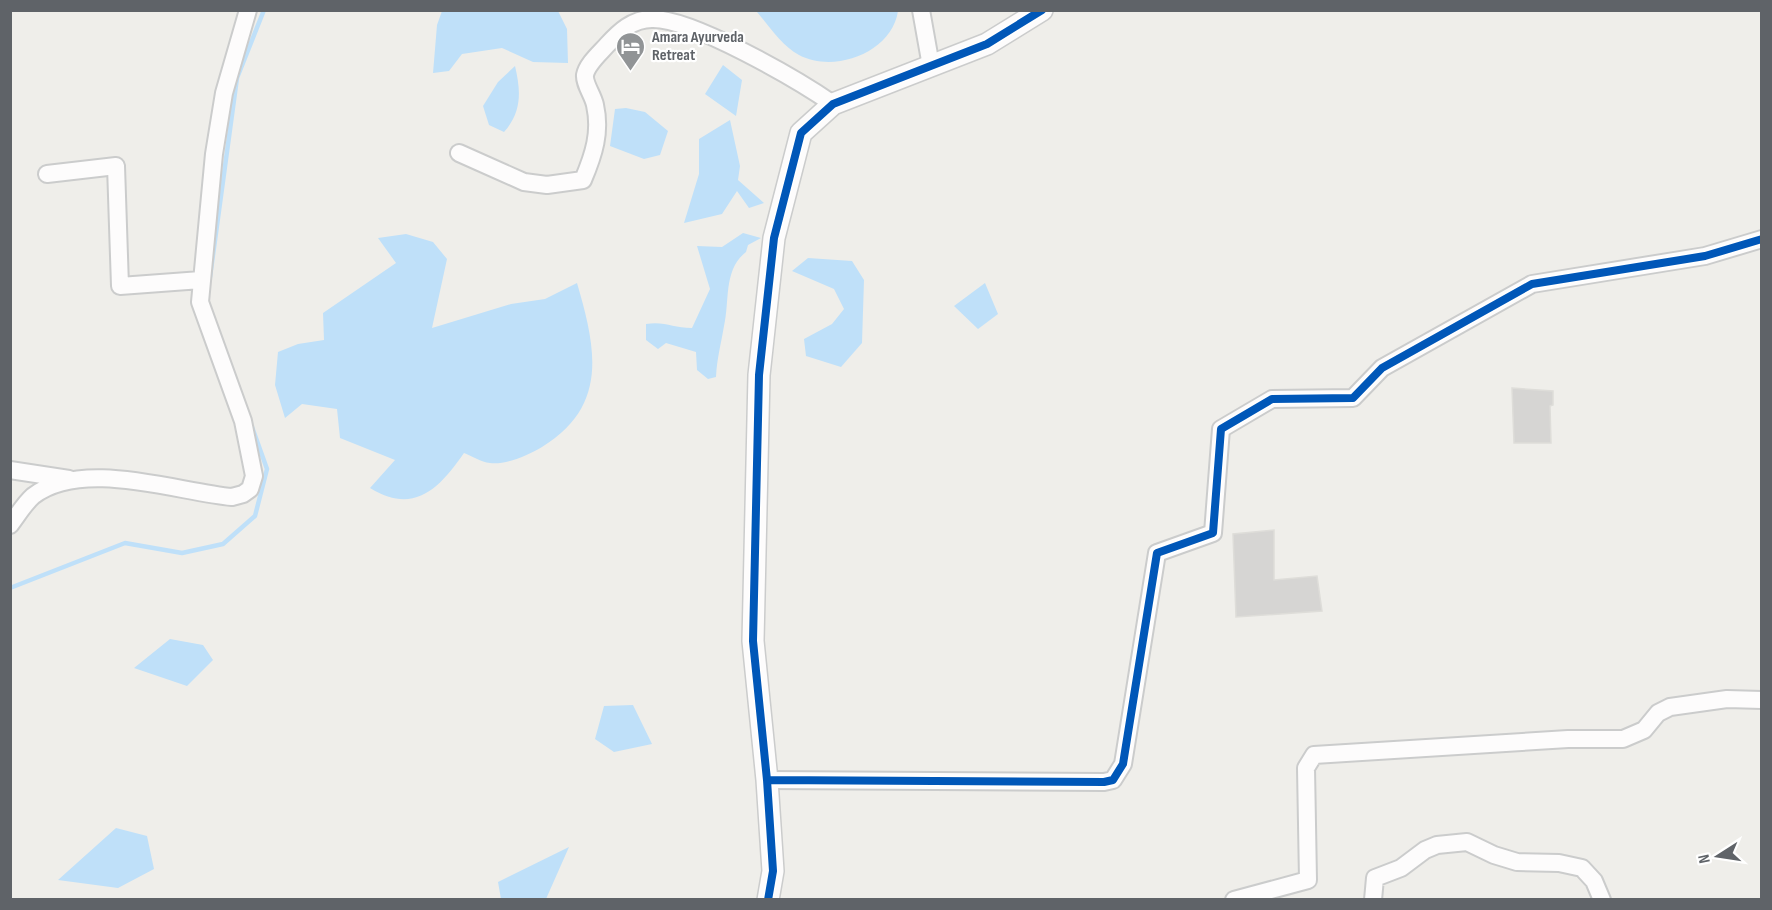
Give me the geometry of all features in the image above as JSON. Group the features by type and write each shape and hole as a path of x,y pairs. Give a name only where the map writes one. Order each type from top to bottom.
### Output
{"street":[{"path":"10,525 34,496 55,486 80,481 134,479 232,497 250,489 254,476 243,421 200,302 213,153 224,93 248,10"},
{"path":"921,10 931,66"},
{"path":"768,900 773,871 767,780 753,641 759,375 774,238 801,133 833,104 987,44 1042,10"},
{"path":"459,153 524,182 548,185 583,180 596,148 597,117 586,83 587,69 621,29 644,20 664,20 701,31 799,81 833,104"},
{"path":"47,174 116,165 120,286 201,280"},
{"path":"767,780 1104,782 1113,780 1123,764 1157,553 1213,533 1221,429 1272,399 1353,398 1383,368 1532,284 1705,256 1761,239"},
{"path":"10,470 80,481"},
{"path":"1234,900 1308,880 1306,768 1314,756 1556,739 1623,739 1644,730 1658,713 1670,707 1727,699 1761,700"},
{"path":"1373,900 1376,878 1401,868 1425,849 1437,845 1467,842 1494,855 1517,862 1560,863 1582,868 1594,881 1602,900"}],"water":[{"path":"442,11 558,11 567,29 568,63 533,62 502,48 462,54 449,71 433,73 437,25"},
{"path":"898,11 894,25 874,48 860,56 829,62 799,55 787,47 757,12"},
{"path":"723,65 742,80 736,116 705,94"},
{"path":"515,66 519,93 517,109 504,132 489,125 483,106 498,82"},
{"path":"626,108 645,112 668,131 660,155 644,159 610,146 615,109"},
{"path":"730,120 740,166 738,180 764,203 749,208 737,191 722,214 684,223 699,174 699,139"},
{"path":"743,233 761,238 748,245 746,252 734,268 729,286 716,377 708,379 697,370 696,352 666,343 658,349 646,340 646,324 659,323 692,328 710,289 697,246 722,247"},
{"path":"406,234 433,242 447,259 432,328 511,304 545,299 577,283 589,330 592,374 588,394 578,413 564,431 542,447 517,459 496,463 483,461 464,453 435,487 424,494 400,499 386,496 370,488 395,460 340,438 337,409 302,404 285,418 275,385 278,352 298,344 324,340 323,313 396,263 378,238"},
{"path":"808,258 852,261 864,280 862,343 841,367 806,356 804,339 832,324 844,309 834,289 792,271"},
{"path":"985,283 998,314 978,329 954,306"},
{"path":"170,639 203,645 213,660 187,686 134,668"},
{"path":"633,705 652,744 614,752 595,739 604,706"},
{"path":"116,828 147,836 154,869 118,888 58,880"},
{"path":"569,847 546,899 501,899 498,882"}],"building":[{"path":"1512,388 1553,391 1553,405 1550,406 1551,443 1514,443"},
{"path":"1274,530 1274,580 1317,576 1322,611 1236,617 1233,534"}],"waterway":[{"path":"210,277 237,78 264,10"},
{"path":"10,588 125,543 182,553 223,544 255,516 267,469 252,427"}],"cycle path":[{"path":"768,900 773,871 767,780 753,641 759,375 774,238 801,133 833,104 987,44 1042,10"},
{"path":"767,780 1104,782 1113,780 1123,764 1157,553 1213,533 1221,429 1272,399 1353,398 1382,368 1532,284 1705,256 1762,239"}],"place":[{"name":"Amara Ayurveda Retreat","path":"631,72"}]}
